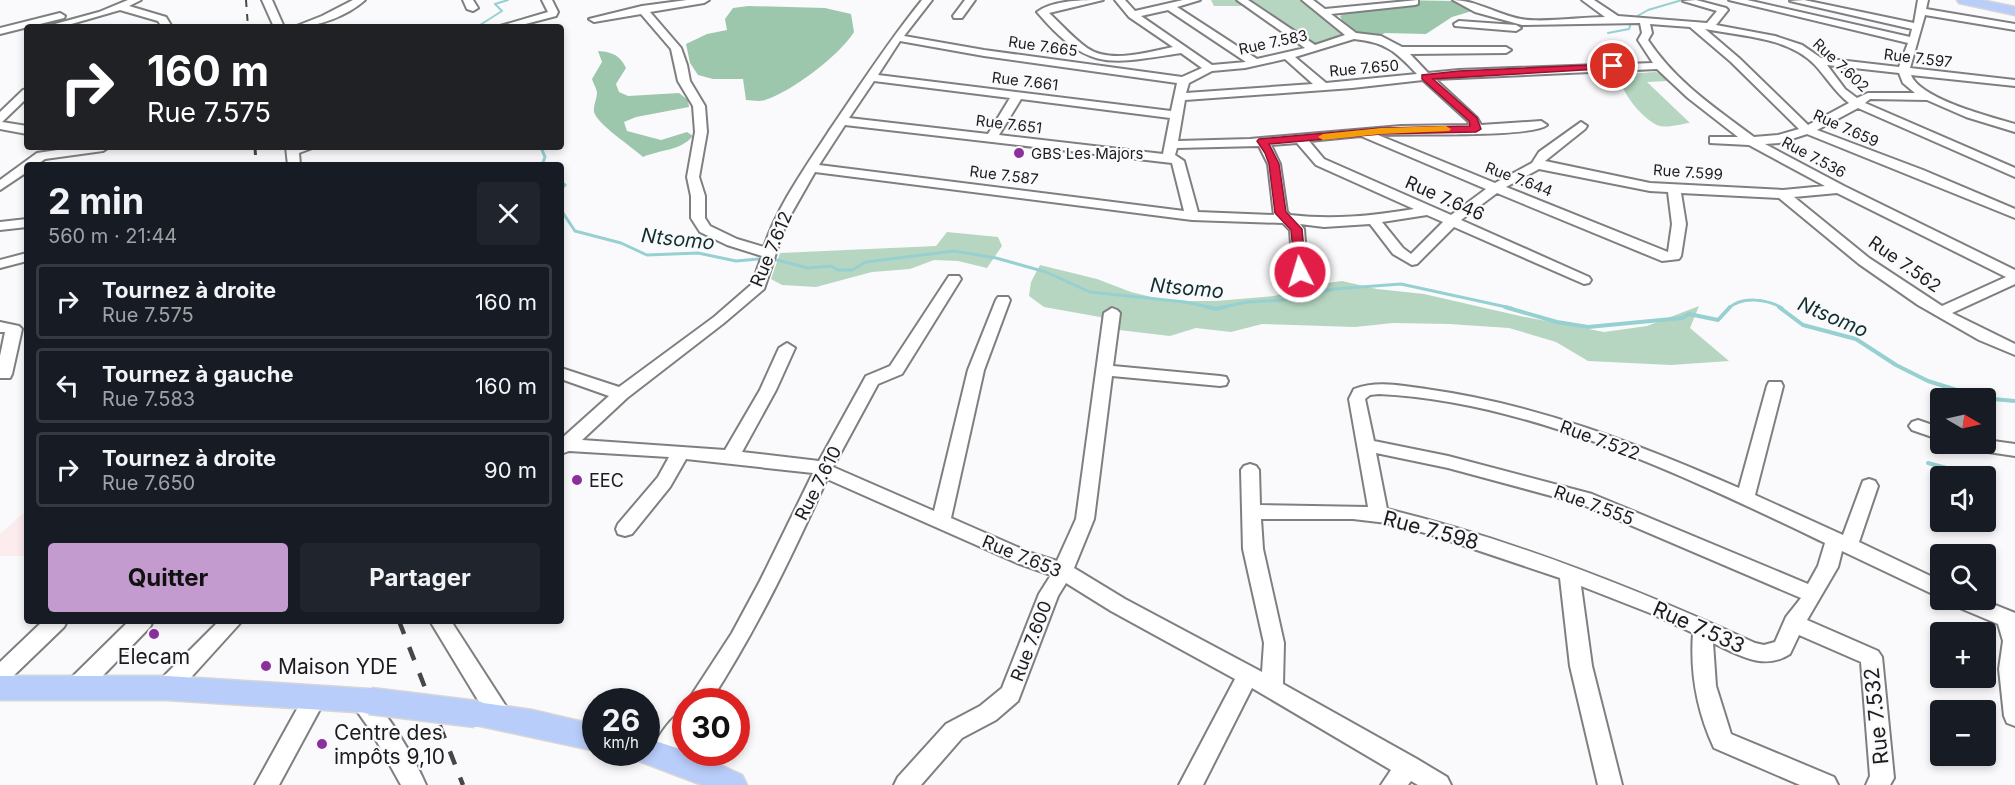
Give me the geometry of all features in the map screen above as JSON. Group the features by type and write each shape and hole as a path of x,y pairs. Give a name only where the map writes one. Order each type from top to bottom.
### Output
{"main road":[{"path":"1963,0 2015,10"},
{"path":"1973,0 2015,10"},
{"path":"2,687 167,688 366,701 488,716 582,735"},
{"path":"660,755 732,785"}],"street":[{"path":"62,24 88,18 136,0"},
{"path":"267,0 278,24"},
{"path":"308,24 326,18 360,0"},
{"path":"514,24 552,14 547,0"},
{"path":"594,19 650,5 704,0"},
{"name":"Rue 7.612","path":"564,446 621,394 752,294 763,276 768,253 779,223 811,168 870,77 927,0"},
{"path":"958,16 970,0"},
{"path":"1098,0 1042,12 1090,54 1124,57 1183,49"},
{"path":"1120,0 1133,15 1210,68"},
{"path":"1133,15 1195,0"},
{"path":"1242,0 1313,49"},
{"path":"1307,0 1353,36"},
{"name":"Rue 7.602","path":"1458,0 1478,9 1524,22 1614,18 1644,20 1710,26 1786,42 1818,62 1841,91 1857,104 2015,173"},
{"path":"1587,0 1614,18"},
{"path":"1690,0 1688,2 1723,10"},
{"path":"1710,26 1723,10 1736,0 1914,41"},
{"path":"1789,0 1918,27"},
{"path":"1323,12 1416,2"},
{"path":"650,5 676,48 682,65 684,81 699,105 701,132 693,177 701,225 732,242 768,253"},
{"path":"2015,27 1922,5 1918,27 1904,70 1908,81 1916,90 1929,97 1989,121 2015,128"},
{"path":"1169,6 1255,63"},
{"path":"120,7 162,19 165,24"},
{"path":"30,24 71,13"},
{"name":"Rue 7.536","path":"1644,20 1647,33 1643,40 1660,66 1692,96 1751,141 1839,189 2015,277"},
{"path":"1459,24 1527,28 1524,22"},
{"name":"Rue 7.659","path":"1693,24 1735,60 1807,130 2012,210"},
{"path":"0,32 24,26"},
{"path":"0,37 24,33"},
{"name":"Rue 7.583","path":"1184,81 1210,68 1255,63 1287,56 1353,36 1383,40 1400,50 1473,120 1476,129"},
{"name":"Rue 7.665","path":"898,38 1184,81"},
{"path":"1400,50 1419,52 1506,50"},
{"path":"1287,56 1323,87"},
{"name":"Rue 7.597","path":"1818,62 2015,83"},
{"name":"Rue 7.650","path":"1179,97 1323,87 1470,73 1660,66"},
{"name":"Rue 7.661","path":"870,77 1176,115"},
{"path":"1184,81 1169,156 1178,161 1181,182 1185,187 1192,216"},
{"path":"0,119 24,95"},
{"path":"991,139 1017,96"},
{"path":"1714,140 1779,139 1807,130 1868,96 1929,97"},
{"name":"Rue 7.651","path":"841,121 1173,159"},
{"path":"0,125 24,129"},
{"path":"1172,144 1210,146 1363,133 1499,130 1541,125"},
{"path":"1372,218 1398,251 1412,261 1452,220 1495,188 1537,165 1544,154 1581,126"},
{"name":"Rue 7.644","path":"1363,133 1662,257 1674,256 1678,235 1675,188"},
{"name":"Rue 7.646","path":"1299,138 1320,162 1584,280"},
{"path":"1262,141 1274,164 1281,213 1297,229 1300,272"},
{"path":"32,162 50,150"},
{"path":"41,156 82,150"},
{"name":"Rue 7.599","path":"1537,165 1628,183 1675,188 1783,195 1839,189"},
{"path":"0,186 24,167"},
{"name":"Rue 7.587","path":"811,168 1192,216 1288,219 1324,223 1426,211"},
{"name":"Rue 7.562","path":"1783,195 1836,239 1941,313 1983,337 2015,350"},
{"path":"0,226 24,223"},
{"path":"0,264 24,258"},
{"path":"1941,313 2015,277"},
{"name":"Rue 7.610","path":"707,688 739,639 769,583 823,470 872,380 896,370 954,279"},
{"path":"941,522 976,370 1003,300"},
{"name":"Rue 7.600","path":"906,785 954,731 988,713 1011,694 1049,594 1063,571 1085,519 1112,313"},
{"path":"0,327 14,328 4,374"},
{"path":"730,457 768,390 787,348"},
{"path":"1105,370 1220,381"},
{"path":"564,374 621,394"},
{"path":"1745,499 1775,386"},
{"name":"Rue 7.522","path":"1379,515 1357,399 1360,393 1373,389 1427,394 1486,405 1545,420 1648,456 1842,542 1930,585"},
{"path":"1918,426 1930,430"},
{"name":"Rue 7.555","path":"1366,445 1448,462 1587,499 1812,594"},
{"name":"Rue 7.653","path":"564,447 681,452 800,463 823,470 1024,558 1063,571 1118,605 1272,688 1439,785"},
{"path":"1996,447 2015,450"},
{"path":"625,529 664,482 681,452"},
{"path":"1250,470 1253,549 1274,643 1272,688"},
{"name":"Rue 7.533","path":"1569,573 1704,628 1751,651 1764,654 1775,653 1783,648 1793,623 1863,508 1869,486"},
{"name":"Rue 7.598","path":"1251,512 1353,512 1379,515 1431,527 1569,573"},
{"path":"1569,573 1581,666 1610,785"},
{"path":"1985,610 2011,621 2013,641 2010,669 2015,716"},
{"name":"Rue 7.532","path":"1793,623 1871,657 1882,778 1878,785"},
{"path":"2,687 54,624"},
{"path":"75,689 139,624"},
{"path":"167,688 229,624"},
{"path":"442,624 488,716"},
{"path":"1704,628 1701,664 1707,701 1722,741 1826,785"},
{"path":"1191,785 1248,675"},
{"path":"267,785 315,698"},
{"path":"366,701 414,785"},
{"path":"660,747 672,734"},
{"path":"1393,785 1409,766"}],"shaded area":[{"path":"24,513 24,556 0,556 0,534"}],"green space":[{"path":"1211,0 1300,0 1349,35 1312,46 1254,6 1214,6"},
{"path":"1398,0 1453,1 1472,11 1452,17 1426,34 1385,33 1372,37 1353,32 1347,28 1340,16 1355,11 1378,9"},
{"path":"748,6 825,8 851,14 854,32 837,52 801,81 765,100 746,100 743,79 713,79 698,75 690,63 686,44 707,34 727,30 725,19 733,8"},
{"path":"598,51 615,55 626,68 616,84 619,92 628,96 679,93 688,100 689,107 636,117 624,122 627,131 661,140 687,132 693,136 676,147 643,157 608,129 594,112 597,93 592,79 602,62"},
{"path":"1655,72 1664,74 1668,81 1647,82 1690,123 1657,125 1631,102 1622,85 1626,74"},
{"path":"947,232 998,237 1002,246 987,268 958,261 934,260 910,269 872,272 816,287 782,285 771,279 780,253 936,246"},
{"path":"1040,265 1097,279 1131,292 1168,301 1216,301 1274,296 1312,285 1342,281 1377,289 1424,294 1604,332 1647,326 1699,306 1690,328 1729,361 1671,365 1588,361 1556,342 1509,328 1449,324 1393,323 1355,327 1262,324 1231,332 1196,328 1170,336 1119,330 1100,317 1044,307 1029,296 1031,282"}],"waterway":[{"name":"Ntsomo","path":"482,24 502,11 495,4 508,0"},
{"path":"1634,18 1648,10 1682,0"},
{"path":"1608,33 1629,29 1632,20"},
{"name":"Ntsomo","path":"542,150 545,157 543,162"},
{"name":"Ntsomo","path":"564,214 575,231 621,243 647,255 698,253 736,261 769,258 808,268 831,266 838,270 852,270 866,262 954,251 996,258 1046,272 1090,292 1185,302 1213,308"},
{"name":"Ntsomo","path":"1219,308 1247,302 1284,300 1334,289 1401,284 1511,308"},
{"name":"Ntsomo","path":"1729,308 1734,304 1755,300 1782,308"},
{"name":"Ntsomo","path":"1207,307 1216,309 1225,307"},
{"name":"Ntsomo","path":"1505,307 1557,322 1588,327 1682,318 1689,314 1718,320 1729,308"},
{"name":"Ntsomo","path":"1779,307 1803,325 1856,339 1896,365 1928,381 1982,398 2015,401"},
{"path":"1928,463 1939,466"}],"railway":[{"path":"246,0 248,24"},
{"path":"255,150 256,162"},
{"path":"400,624 463,785"}],"slow traffic":[{"path":"1323,137 1381,131 1446,129"}],"place":[{"name":"GBS Les Majors","path":"1019,153"},
{"name":"EEC","path":"577,480"},
{"name":"Elecam","path":"154,634"},
{"name":"Maison YDE","path":"266,666"},
{"name":"Centre des impôts 9,10","path":"322,744"}],"route":[{"path":"1300,272 1297,229 1281,213 1274,164 1262,141 1381,131 1476,129 1477,125 1473,120 1426,77 1613,66"}]}
